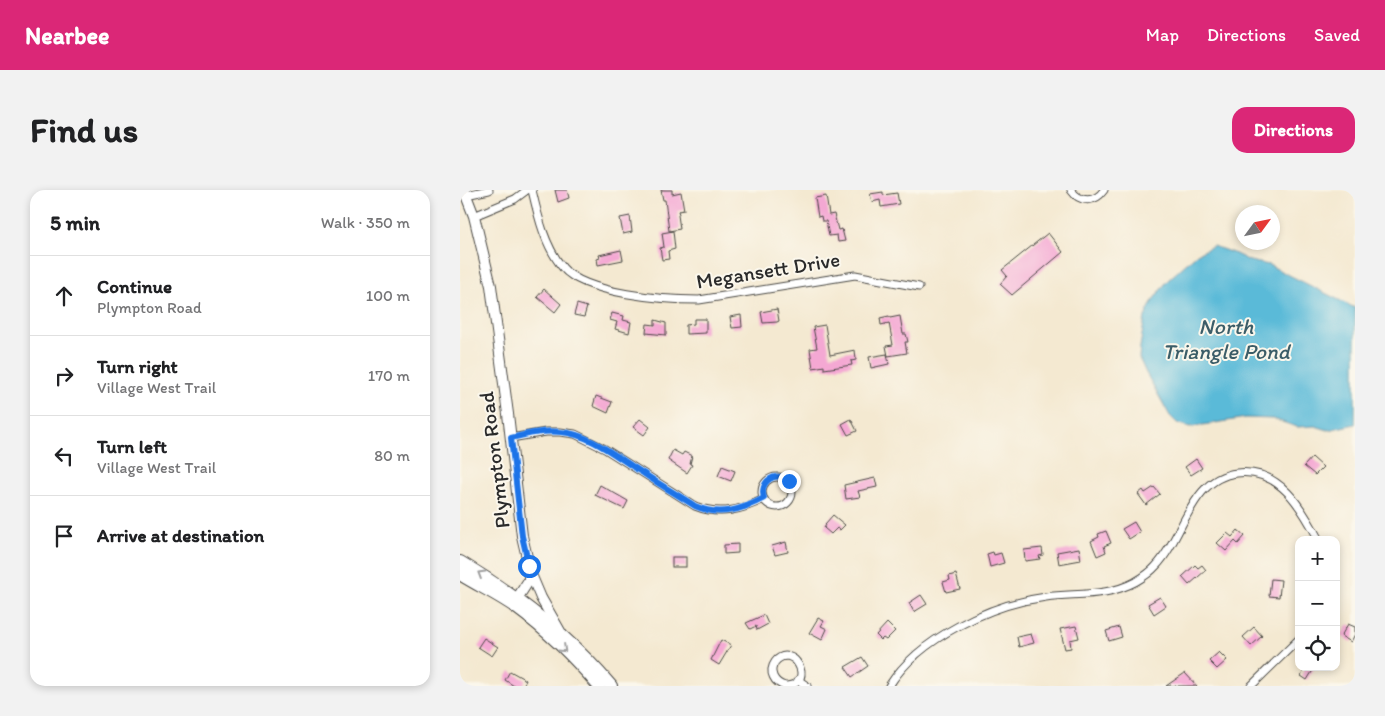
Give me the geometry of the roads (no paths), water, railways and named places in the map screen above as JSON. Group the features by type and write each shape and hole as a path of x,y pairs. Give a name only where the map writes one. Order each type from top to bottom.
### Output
{"highway":[{"path":"460,562 562,634 583,654 611,686"},
{"path":"460,574 515,602 599,686"}],"main road":[{"name":"Plympton Road","path":"465,192 474,216 494,304 522,536 529,566 529,580 515,602"},
{"path":"529,566 535,586 562,634"}],"street":[{"path":"465,192 489,190"},
{"path":"474,216 515,198 528,190"},
{"name":"Megansett Drive","path":"532,190 538,219 556,259 572,276 598,288 642,295 699,300 855,275 919,287"},
{"path":"1071,190 1078,198 1088,200 1099,196 1104,190"},
{"path":"511,438 546,432 575,434 605,449 663,487 704,510 720,512 736,510 764,498"},
{"path":"889,686 909,663 931,644 954,629 986,613 1029,600 1110,592 1140,579 1160,561 1203,491 1216,480 1229,474 1260,475 1281,485 1300,507 1318,536"},
{"path":"777,476 783,478 789,481 792,486 791,498 784,505 774,506 768,504 764,498 763,489 765,483 770,478 777,476"},
{"path":"1251,686 1295,643"},
{"path":"790,657 798,662 801,671 795,684 786,686 777,682 772,674 774,664 781,658 790,657"},
{"path":"798,680 807,686"}],"water":[{"name":"North Triangle Pond","path":"1213,246 1250,261 1269,265 1355,308 1355,424 1328,430 1315,426 1297,427 1273,419 1246,418 1190,427 1177,423 1170,416 1139,358 1145,317 1153,300 1168,280 1197,254"}]}
